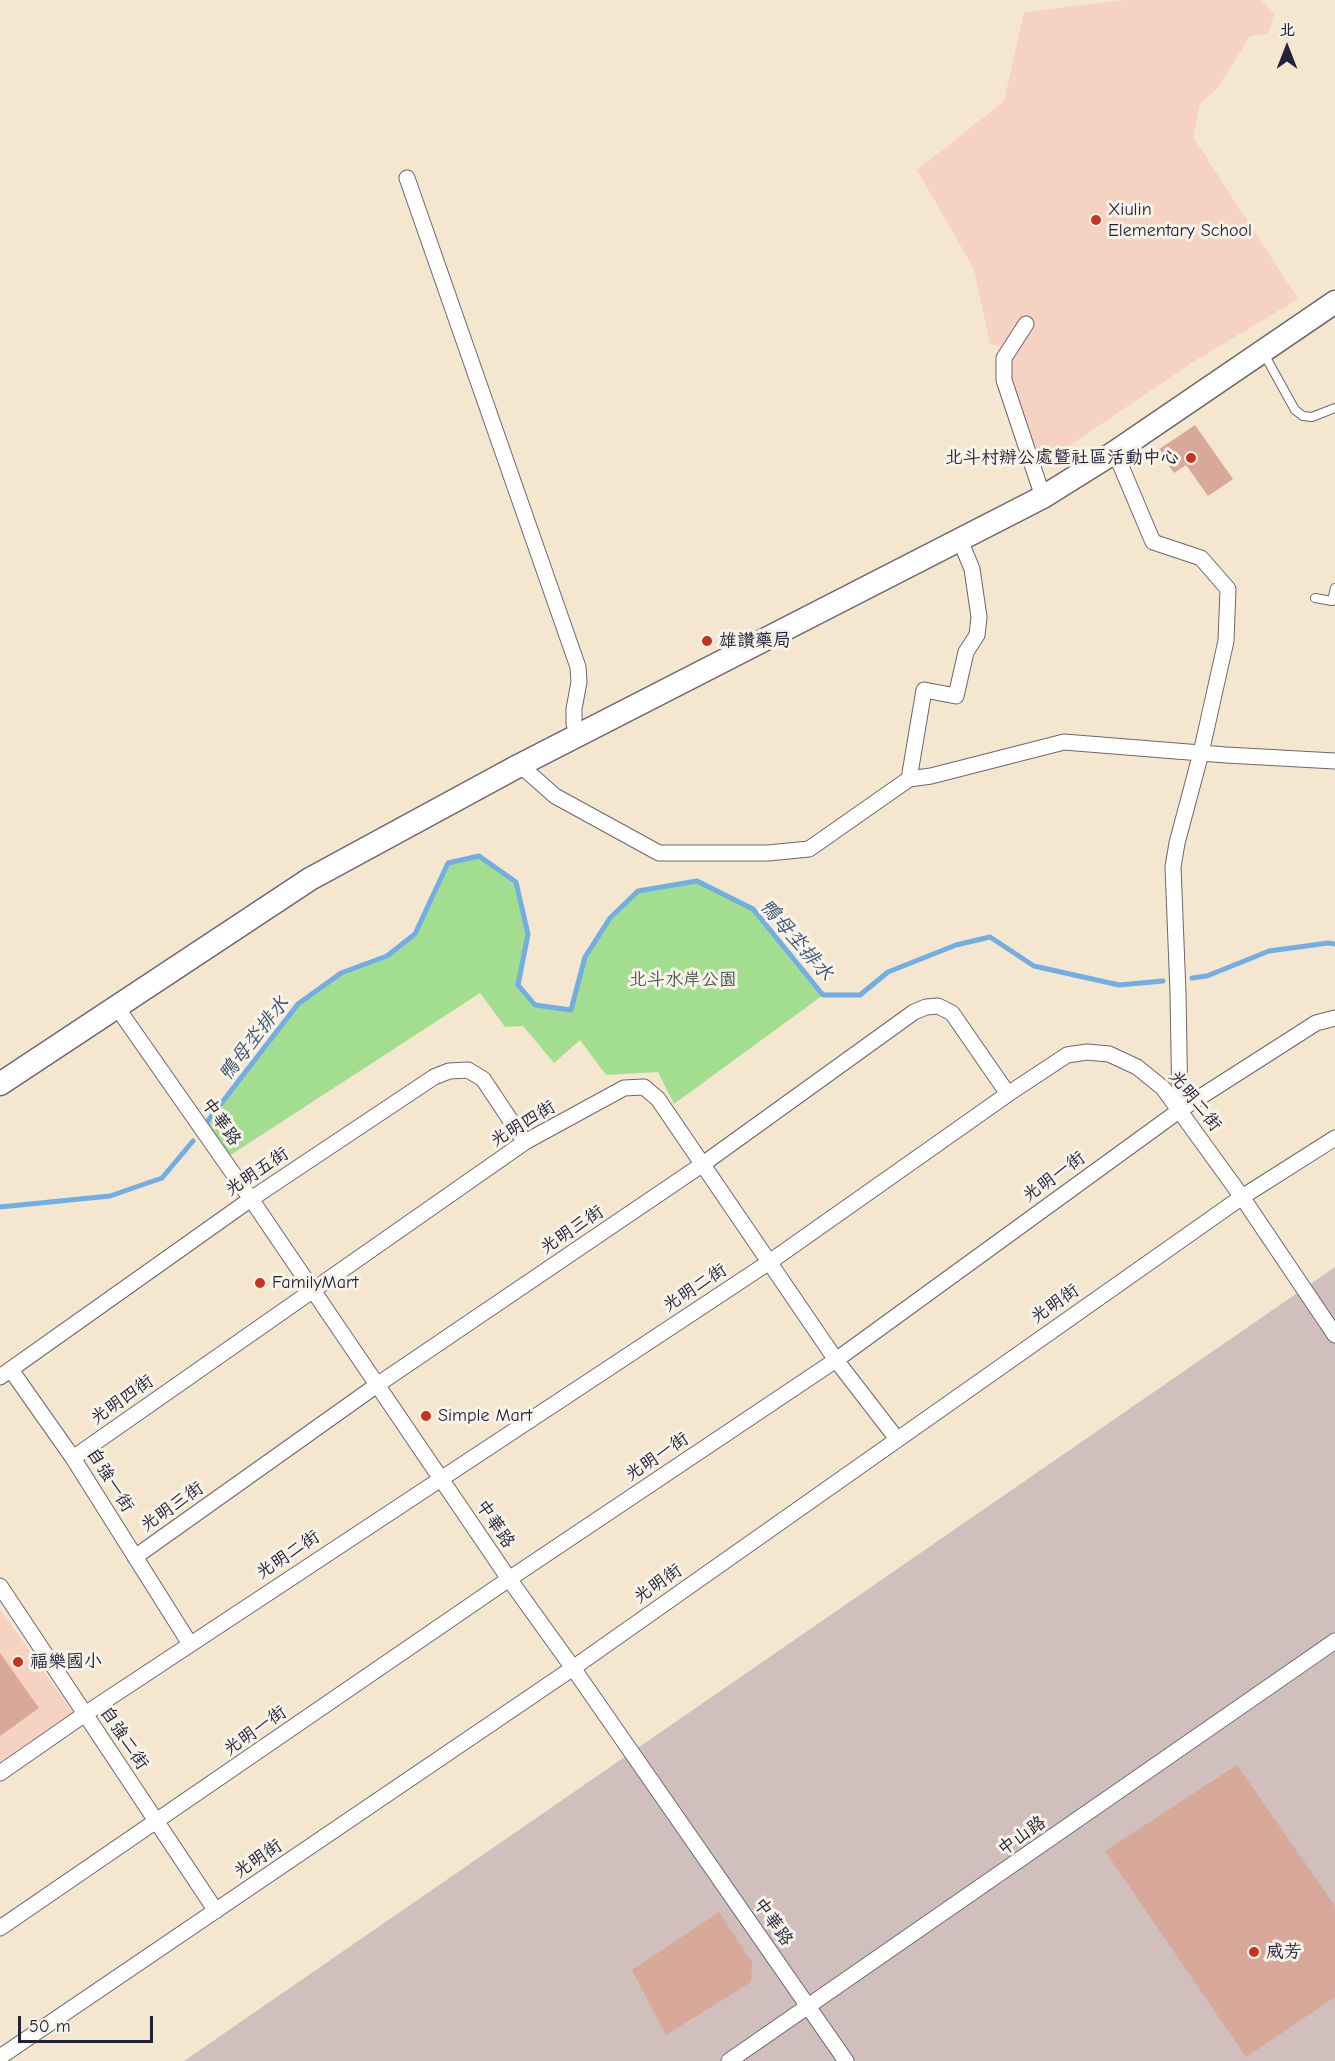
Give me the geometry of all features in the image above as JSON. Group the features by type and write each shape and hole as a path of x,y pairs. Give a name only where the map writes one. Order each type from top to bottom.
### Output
{"main road":[{"path":"0,1084 310,879 519,765 1043,497 1115,453 1335,302"}],"street":[{"path":"407,178 578,667 579,682 574,724 579,735"},
{"path":"1026,324 1004,358 1004,380 1043,497"},
{"path":"1115,453 1154,542 1201,558 1228,589 1226,640 1173,867 1180,1110"},
{"path":"909,779 924,690 956,696 966,652 977,635 979,617 972,569 960,540"},
{"path":"519,765 555,796 659,853 768,853 809,849 909,779 931,776 1064,742 1335,761"},
{"name":"中華路","path":"116,1006 251,1199 509,1579 846,2061"},
{"name":"光明三街","path":"135,1557 377,1385 703,1164 914,1012 926,1007 938,1006 952,1013 1008,1094"},
{"name":"光明一街","path":"0,1928 509,1579 836,1360 1180,1110 1316,1023 1335,1018"},
{"name":"光明二街","path":"0,1773 440,1478 771,1262 1066,1055 1087,1052 1109,1054 1137,1067 1163,1088 1242,1197 1335,1335"},
{"name":"光明五街","path":"5,1374 251,1199 434,1077 449,1071 468,1070 483,1079 525,1142"},
{"name":"光明四街","path":"74,1458 525,1142 624,1088 644,1087 658,1099 836,1360 897,1439"},
{"name":"光明街","path":"0,2057 573,1668 1242,1197 1335,1138"},
{"name":"自強一街","path":"5,1374 74,1458 190,1644"},
{"name":"自強二街","path":"0,1586 216,1911"},
{"name":"中山路","path":"729,2061 809,2008 1335,1641"}],"lane":[{"path":"1262,351 1295,410 1303,417 1311,417 1335,408"},
{"path":"1315,598 1332,601 1335,588"}],"shaded area":[{"name":"Xiulin Elementary School","path":"1124,0 1261,0 1274,14 1268,34 1250,36 1218,88 1200,103 1193,137 1298,299 1193,362 1042,464 1002,396 1003,347 990,344 974,269 917,170 1004,101 1024,12"},
{"path":"1335,1267 1335,2061 184,2061"},
{"name":"福樂國小","path":"0,1609 74,1714 0,1764"}],"green space":[{"name":"北斗水岸公園","path":"479,856 516,884 528,934 518,985 535,1005 571,1010 585,957 617,912 638,891 697,881 753,909 823,995 674,1104 658,1072 606,1075 580,1040 554,1063 523,1026 505,1027 480,993 226,1158 203,1127 298,1004 339,975 388,955 415,934 448,863"}],"building":[{"name":"北斗村辦公處暨社區活動中心","path":"1195,425 1233,479 1208,496 1186,465 1174,473 1158,450"},
{"path":"0,1653 39,1708 0,1736"},
{"name":"威芳","path":"1237,1765 1335,1906 1335,1997 1246,2057 1105,1851"},
{"path":"719,1912 752,1962 751,1982 666,2035 632,1970"}],"waterway":[{"name":"鴨母坔排水","path":"203,1127 298,1004 341,973 387,956 415,934 448,863 479,856 516,882 528,934 518,985 535,1005 571,1010 585,957 610,918 638,891 697,881 753,909 823,995 860,995 888,972 956,945 990,937 1034,966 1119,985 1163,981"},
{"name":"鴨母坔排水","path":"1192,978 1207,976 1269,951 1335,944"},
{"name":"鴨母坔排水","path":"0,1207 110,1196 162,1178 193,1141"}],"place":[{"name":"Xiulin Elementary School","path":"1096,220"},
{"name":"北斗村辦公處暨社區活動中心","path":"1191,458"},
{"name":"雄讚藥局","path":"707,641"},
{"name":"FamilyMart","path":"260,1283"},
{"name":"Simple Mart","path":"426,1416"},
{"name":"福樂國小","path":"18,1662"},
{"name":"威芳","path":"1254,1952"}]}
